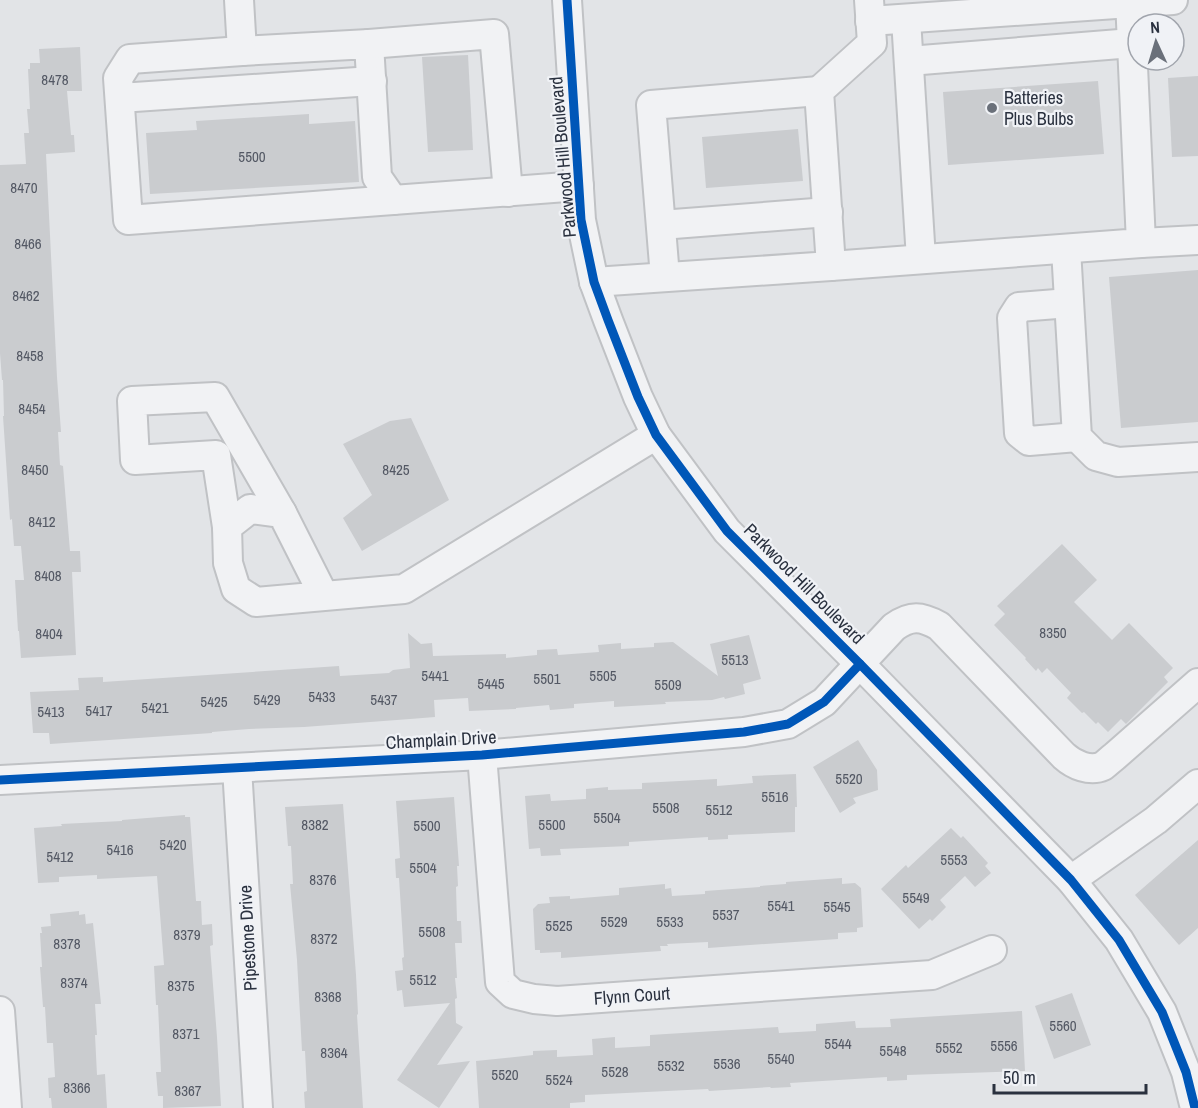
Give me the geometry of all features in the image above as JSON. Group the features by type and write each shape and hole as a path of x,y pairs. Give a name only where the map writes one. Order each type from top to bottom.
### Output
{"street":[{"path":"239,0 242,51"},
{"name":"Parkwood Hill Boulevard","path":"567,0 581,220 594,282 638,397 656,435 727,531 1071,880 1119,940 1162,1012 1186,1072 1195,1108"},
{"path":"665,277 651,105 819,91 872,43 870,11 906,19 1130,1 1173,0"},
{"path":"906,19 921,259"},
{"path":"508,192 494,33 369,44 130,59 118,78 128,220 508,192 579,186"},
{"path":"909,61 1126,43"},
{"path":"369,44 377,177 393,200"},
{"path":"1133,72 1141,243"},
{"path":"120,98 372,81"},
{"path":"819,91 831,266"},
{"path":"661,225 828,212"},
{"path":"594,282 1198,240"},
{"path":"1066,249 1077,437 1096,456 1118,462 1198,457"},
{"path":"1070,303 1019,307 1012,318 1012,330 1019,433 1029,441 1077,437"},
{"path":"324,596 282,513 215,397 132,401 135,460 216,455 227,527 228,563 236,589 256,602 404,589 656,435"},
{"path":"227,527 250,509 282,513"},
{"name":"Champlain Drive","path":"0,780 482,755 744,732 788,724 824,702 894,627 903,620 912,618 929,621 939,626 1070,761 1079,766 1094,768 1101,766 1198,683"},
{"name":"Flynn Court","path":"482,755 500,982 513,994 557,1001 932,975 992,950"},
{"name":"Pipestone Drive","path":"237,768 258,1108"},
{"path":"1071,880 1156,820 1198,784"},
{"path":"0,1011 7,1108"}],"building":[{"path":"80,47 82,91 67,91 75,152 46,154 61,432 58,432 60,465 63,466 70,551 80,551 81,572 72,572 76,655 21,658 15,580 24,580 21,546 14,546 12,519 10,520 0,353 0,165 26,164 24,133 29,133 27,109 30,109 28,69 30,69 30,63 40,63 39,49"},
{"path":"468,55 473,150 428,152 422,57"},
{"path":"1198,76 1198,156 1172,157 1168,78"},
{"path":"1098,81 1104,154 948,165 943,92"},
{"path":"309,114 309,124 355,121 359,182 150,194 146,133 197,130 196,121"},
{"path":"798,129 803,181 706,188 702,137"},
{"path":"1198,270 1198,422 1121,428 1109,277"},
{"path":"411,418 449,500 362,551 343,518 372,495 343,444 390,421"},
{"path":"1062,544 1097,580 1074,602 1112,640 1129,623 1173,668 1164,677 1168,682 1126,724 1121,719 1108,732 1098,722 1096,724 1084,712 1082,713 1067,698 1071,693 1047,668 1042,673 1038,668 1036,671 994,625 1005,614 997,606"},
{"path":"408,633 421,644 432,643 433,656 506,654 506,658 537,655 537,650 557,649 558,655 599,652 598,645 621,643 621,649 654,647 654,643 673,642 718,676 710,644 749,635 761,679 743,684 745,694 725,699 724,697 712,700 665,702 666,704 614,707 614,701 574,704 574,708 550,710 549,705 469,711 468,698 434,700 435,717 50,744 49,733 33,733 30,692 79,690 78,678 103,677 103,682 339,666 340,676 389,673 393,670 410,668"},
{"path":"858,740 877,770 878,790 853,798 856,803 840,813 813,767"},
{"path":"796,774 795,832 728,835 728,839 708,840 708,837 629,842 629,846 560,849 561,855 541,856 540,848 529,849 525,796 550,794 551,801 586,799 586,789 608,787 608,790 642,789 642,783 717,779 717,786 753,783 752,776"},
{"path":"454,797 459,866 457,866 458,886 456,887 457,921 461,921 462,943 455,943 457,998 455,999 456,1023 463,1027 437,1065 470,1061 439,1108 397,1080 450,1003 404,1007 402,990 397,991 395,971 403,970 402,958 404,957 399,878 396,878 395,859 400,858 396,801"},
{"path":"343,804 363,1108 305,1108 304,1092 307,1091 305,1051 302,1051 290,884 293,884 291,846 288,846 285,807"},
{"path":"185,815 185,817 190,817 196,901 201,901 202,925 212,924 213,945 210,946 221,1106 163,1108 163,1096 158,1096 156,1072 161,1072 154,966 164,965 157,876 97,879 97,875 59,877 59,882 38,883 34,828"},
{"path":"951,828 961,838 963,836 988,863 985,866 991,873 975,887 965,876 940,900 946,907 932,921 930,919 919,929 881,889 906,865 908,868"},
{"path":"1198,840 1198,928 1179,945 1135,895"},
{"path":"842,878 842,884 855,883 861,888 863,927 857,928 857,932 838,933 838,939 708,948 708,942 667,944 668,946 660,946 661,951 561,958 561,952 540,953 540,950 535,950 533,909 538,904 550,903 549,897 570,896 570,899 619,895 619,888 665,884 665,889 671,888 672,896 705,894 705,891"},
{"path":"79,911 79,915 85,914 86,924 93,923 101,1004 95,1004 97,1075 105,1074 107,1108 52,1108 51,1098 49,1098 48,1078 55,1077 53,1043 47,1043 45,1007 43,1007 40,933 42,933 41,927 51,926 50,914"},
{"path":"1072,993 1091,1045 1054,1059 1035,1006"},
{"path":"1022,1011 1025,1071 907,1075 907,1080 887,1081 887,1077 790,1083 791,1087 585,1095 585,1102 570,1103 570,1108 479,1108 476,1061 533,1055 533,1051 557,1050 557,1057 593,1055 592,1039 615,1037 615,1048 650,1046 650,1035 778,1027 779,1033 816,1031 816,1024 855,1021 856,1028 891,1027 890,1019"}],"cycle path":[{"path":"567,0 581,220 594,282 638,397 656,435 727,531 1071,880 1119,940 1162,1012 1186,1072 1195,1108"},
{"path":"0,780 482,755 744,732 788,724 824,702 860,664"}],"place":[{"name":"Batteries Plus Bulbs","path":"992,108"}]}
